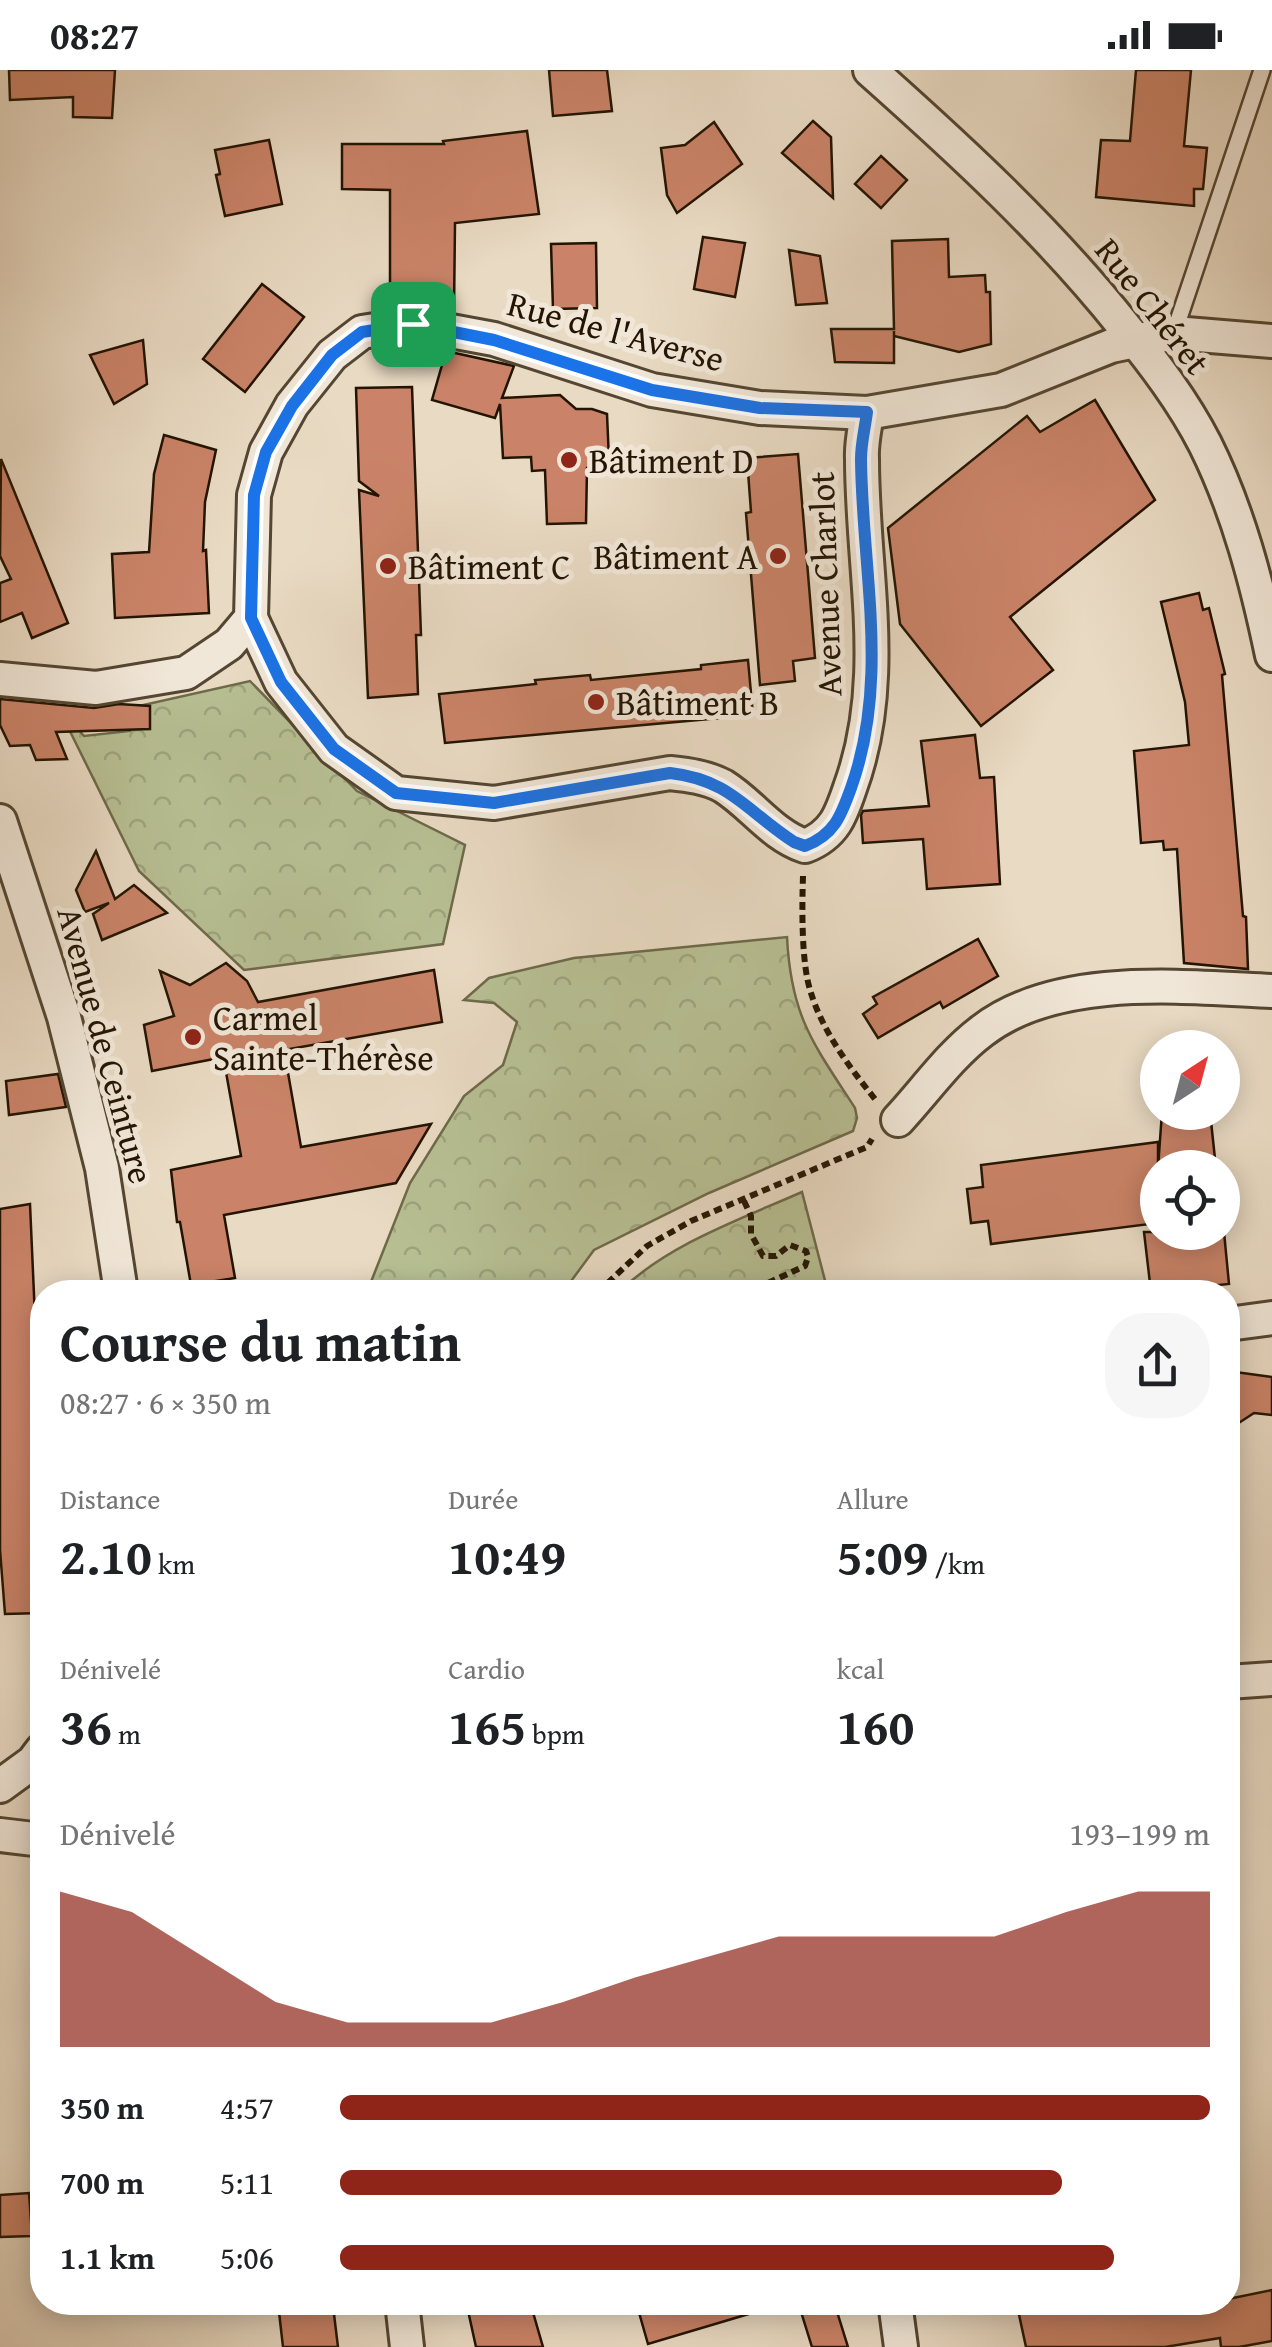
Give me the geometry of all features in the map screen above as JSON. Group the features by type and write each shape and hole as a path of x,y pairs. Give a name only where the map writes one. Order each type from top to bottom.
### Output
{"street":[{"name":"Rue Chéret","path":"870,70 990,177 1098,293 1167,383 1205,444 1246,544 1272,655"},
{"name":"Rue de l'Averse","path":"251,618 254,495 266,452 302,393 332,355 362,332 413,324 494,340 652,390 760,408 867,412 1001,390 1111,346 1174,333 1272,341"},
{"name":"Avenue Charlot","path":"805,846 836,826 863,753 874,671 861,455 867,412"},
{"path":"0,680 96,688 186,673 230,644 251,618 281,682 334,749 396,793 494,803 670,773 698,776 723,787 784,836 805,846"},
{"name":"Avenue de Ceinture","path":"0,821 64,1017 102,1168 119,1280"},
{"path":"886,1122 983,1030 1020,1010 1066,994 1161,986 1272,991"},
{"path":"1240,1322 1272,1318"},
{"path":"1240,1681 1272,1679"},
{"path":"0,1786 30,1765"},
{"path":"0,1835 30,1839"},
{"path":"403,2315 407,2347"},
{"path":"897,2315 901,2347"}],"lane":[{"path":"1174,333 1262,70"}],"path":[{"path":"611,1280 647,1246 691,1221 867,1148 886,1122 846,1063 810,991 802,907 805,846"},
{"path":"744,1202 751,1216 751,1234 763,1256 776,1256 790,1246 806,1251 805,1266 774,1280"}],"green space":[{"path":"250,681 357,791 465,845 443,944 244,970 139,871 58,707 84,736 130,731 130,708"},
{"path":"787,937 799,1009 816,1046 855,1108 853,1131 709,1193 594,1250 572,1280 372,1280 410,1183 464,1096 503,1065 517,1022 494,1003 464,1000 489,978 574,958"},
{"path":"802,1192 825,1280 632,1280 682,1246"}],"building":[{"path":"9,70 115,70 112,118 73,117 73,97 10,100"},
{"path":"549,70 607,70 612,111 553,116"},
{"path":"1136,70 1191,70 1184,146 1207,148 1203,189 1194,189 1194,206 1096,197 1101,140 1130,141"},
{"path":"813,121 831,137 833,198 782,153"},
{"path":"714,122 742,164 677,213 667,195 661,148 685,145"},
{"path":"527,131 539,214 455,223 454,311 416,304 390,307 390,190 342,189 342,144 444,144 443,141"},
{"path":"269,140 282,204 225,216 215,150"},
{"path":"881,156 907,180 881,208 855,184"},
{"path":"703,237 745,243 735,297 694,289"},
{"path":"948,239 949,277 985,275 986,292 990,292 991,344 959,352 894,336 894,363 835,362 831,329 894,329 892,241"},
{"path":"596,243 597,308 553,309 551,244"},
{"path":"789,250 820,256 827,303 796,305"},
{"path":"262,284 304,317 245,392 203,359"},
{"path":"143,340 147,384 114,404 90,355"},
{"name":"Bâtiment D","path":"446,351 514,366 502,398 560,395 576,409 607,414 609,460 587,468 586,523 547,524 545,470 532,471 531,457 503,458 500,404 495,418 432,400"},
{"name":"Bâtiment C","path":"412,387 421,635 416,635 418,694 368,698 359,490 379,496 359,481 356,388"},
{"path":"1095,400 1155,500 1010,617 1053,670 981,726 900,624 888,528 1027,416 1040,432"},
{"path":"164,435 216,450 205,502 203,551 206,550 209,613 115,618 112,554 149,552 154,474"},
{"name":"Bâtiment A","path":"798,454 815,658 793,661 795,681 760,685 746,513 751,512 747,458"},
{"path":"1,459 68,623 32,638 22,613 0,622 0,583 11,579 0,556"},
{"path":"1199,593 1203,610 1209,608 1225,674 1222,675 1248,969 1184,963 1177,849 1164,850 1163,841 1141,843 1134,751 1189,745 1185,702 1161,602"},
{"name":"Bâtiment B","path":"748,660 753,715 445,743 439,694 536,684 535,680 590,675 591,680 701,669 701,665"},
{"path":"0,699 94,708 119,704 150,706 150,729 56,732 67,759 36,760 30,745 10,746 0,725"},
{"path":"975,735 980,778 994,777 1000,884 927,889 923,839 863,843 861,815 863,811 929,806 921,741"},
{"path":"96,851 115,899 134,885 167,913 102,940 93,914 109,903 85,912 76,890"},
{"path":"978,939 998,976 943,1008 940,1002 878,1038 863,1014 877,1004 873,997"},
{"path":"226,963 247,981 258,1002 434,970 442,1022 284,1050 301,1147 431,1124 396,1183 224,1215 235,1278 222,1280 190,1280 171,1170 241,1156 224,1061 219,1058 152,1071 144,1025 174,1016 160,971 190,985"},
{"path":"58,1074 66,1107 9,1115 6,1081"},
{"path":"1161,1130 1212,1130 1214,1150 1159,1150"},
{"path":"1158,1142 1158,1150 1140,1150 1140,1225 991,1244 988,1221 971,1223 967,1189 983,1187 981,1165"},
{"path":"30,1204 33,1280 30,1280 30,1613 5,1614 0,1550 0,1209"},
{"path":"1146,1250 1226,1250 1229,1280 1150,1280"},
{"path":"1240,1373 1272,1377 1272,1415 1254,1413 1240,1422"},
{"path":"29,2193 30,2236 0,2237 0,2195"},
{"path":"1272,2290 1272,2341 1239,2347 1221,2347 1220,2338 1165,2347 1026,2347 1019,2315 1240,2315 1240,2297"},
{"path":"279,2315 334,2315 338,2347 283,2347"},
{"path":"469,2315 534,2315 543,2347 476,2347"},
{"path":"640,2315 745,2315 648,2344"},
{"path":"802,2315 838,2315 848,2347 812,2347"}],"place":[{"name":"Bâtiment D","path":"569,460"},
{"name":"Bâtiment A","path":"778,556"},
{"name":"Bâtiment C","path":"388,566"},
{"name":"Bâtiment B","path":"596,702"},
{"name":"Carmel Sainte-Thérèse","path":"193,1037"}],"route":[{"path":"413,324 494,340 652,390 760,408 867,412 861,455 874,671 863,753 842,813 826,836 805,846 794,842 723,787 698,776 670,773 494,803 396,793 334,749 281,682 251,618 254,495 266,452 292,406 332,355 362,332 413,324"}]}
